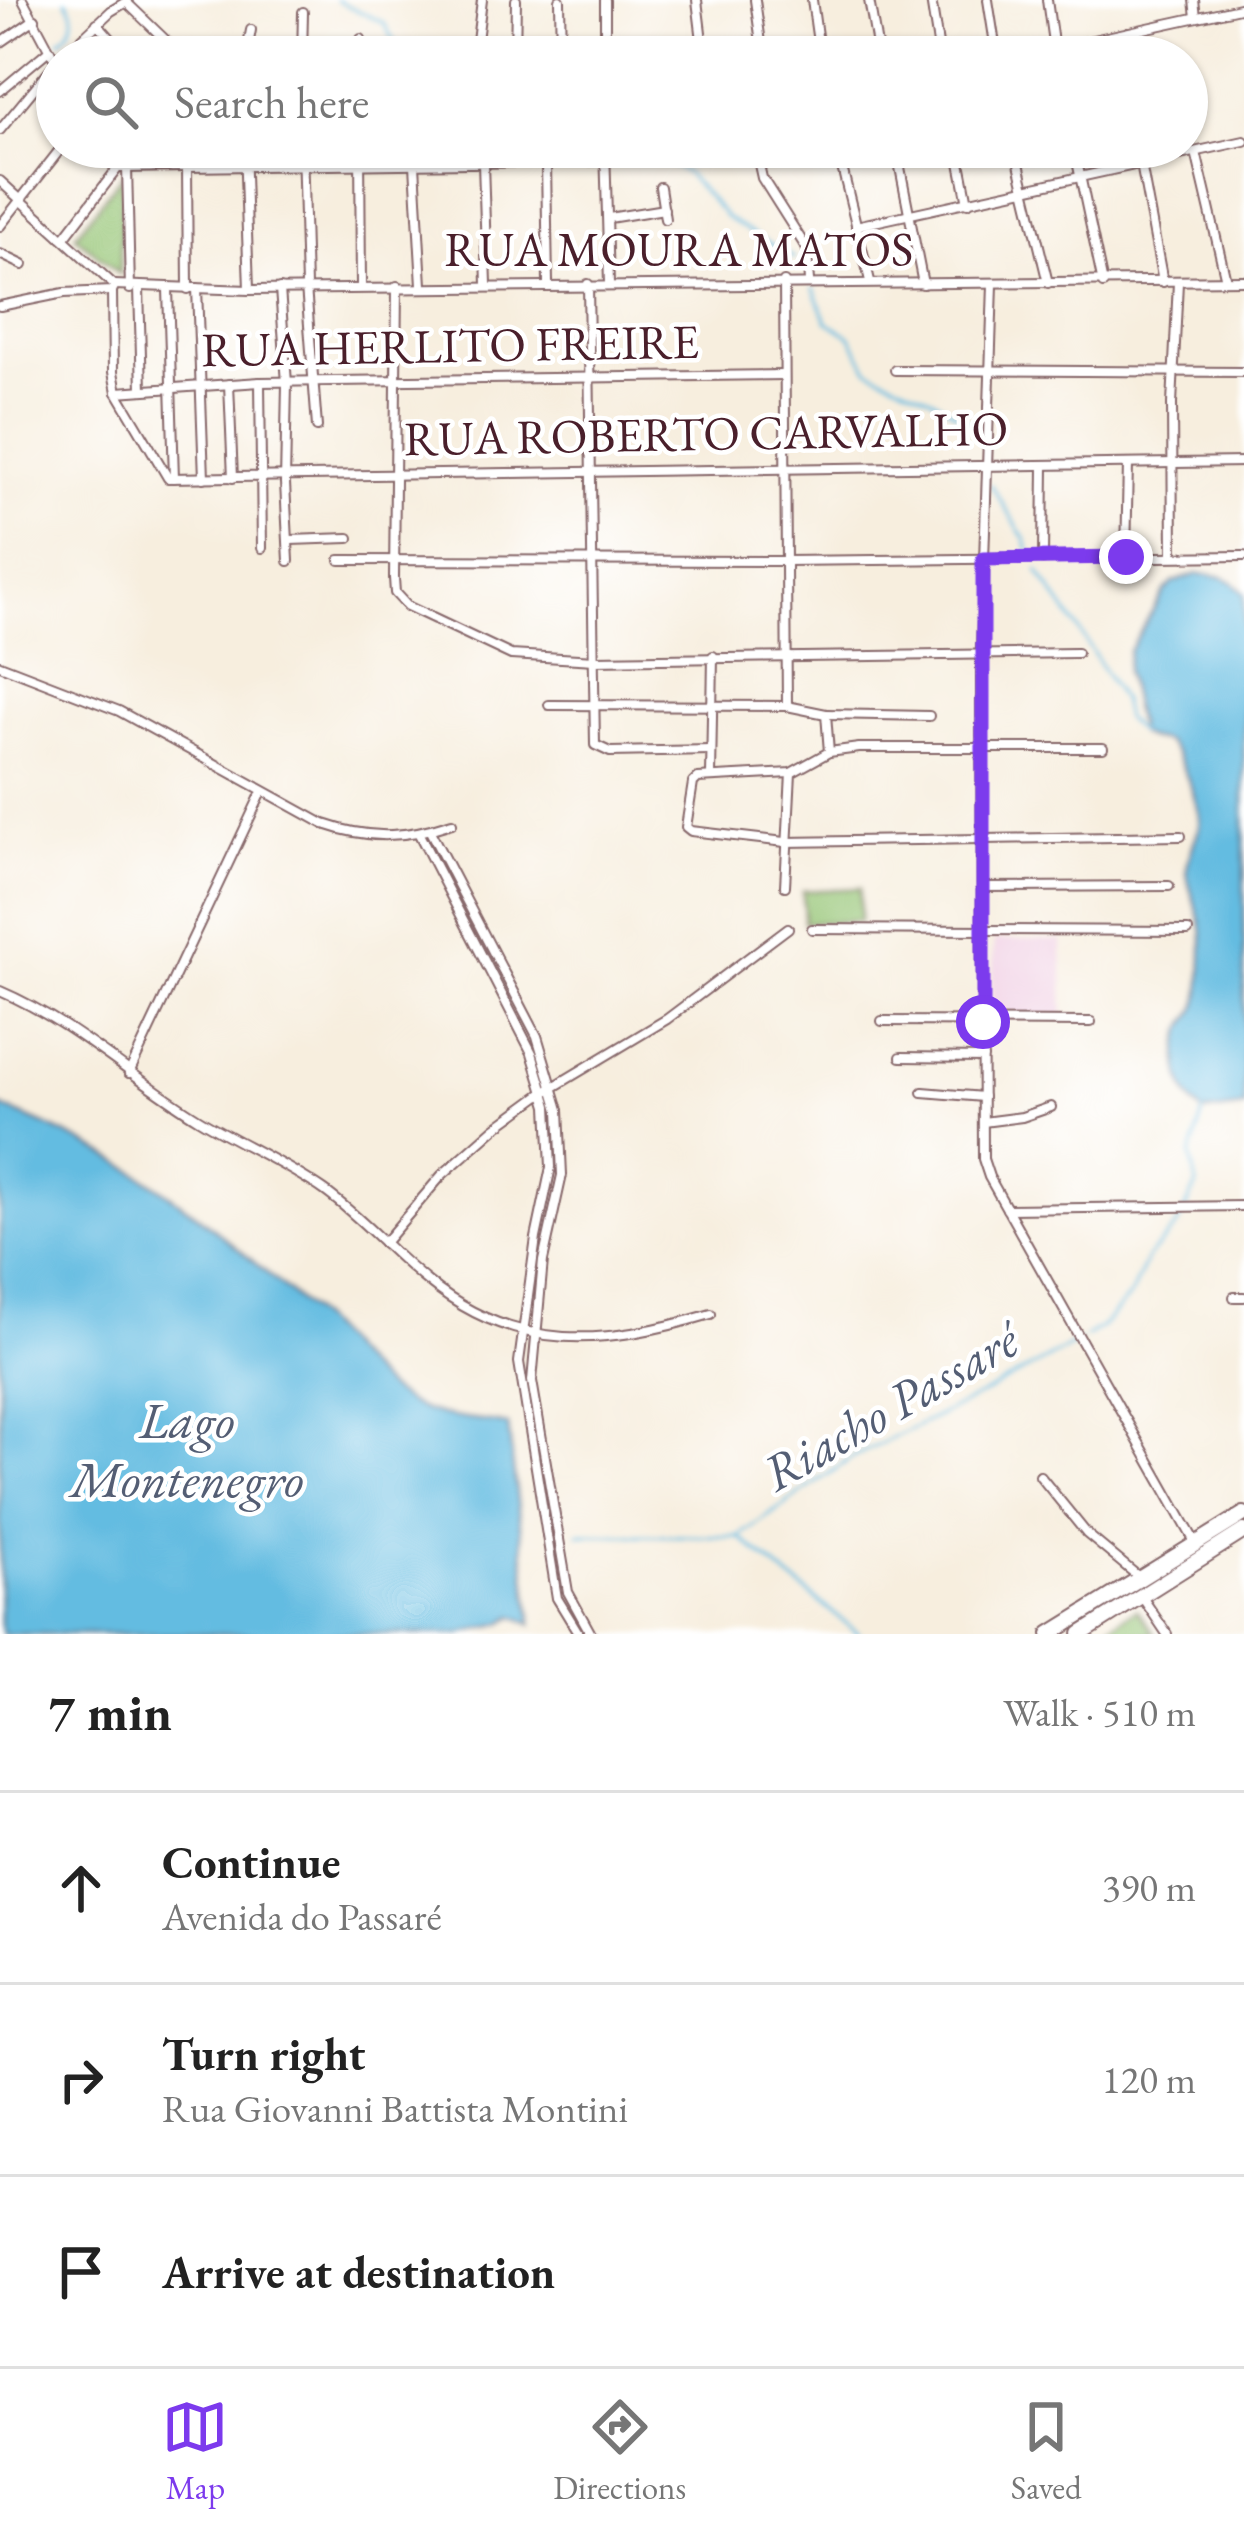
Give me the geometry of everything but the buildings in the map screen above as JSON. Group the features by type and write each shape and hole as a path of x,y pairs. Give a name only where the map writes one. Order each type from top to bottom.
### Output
{"main road":[{"path":"1076,1617 1083,1633 1138,1577 1244,1514"},
{"path":"1050,1634 1076,1617 1141,1595 1244,1531"}],"street":[{"path":"23,0 43,36"},
{"path":"478,36 482,0"},
{"path":"515,36 516,0"},
{"path":"560,0 561,36"},
{"path":"605,0 605,36"},
{"path":"697,0 701,36"},
{"path":"755,0 761,36"},
{"path":"812,0 817,36"},
{"path":"869,0 875,36"},
{"path":"931,0 937,36"},
{"path":"988,0 994,36"},
{"path":"1047,0 1052,36"},
{"path":"1194,0 1196,17"},
{"path":"84,36 124,3 132,5 163,36"},
{"path":"1119,36 1244,7"},
{"path":"302,36 303,13"},
{"path":"0,44 35,19"},
{"path":"97,23 108,36"},
{"path":"249,36 250,30"},
{"path":"0,91 36,61"},
{"path":"0,130 36,88"},
{"path":"1208,149 1244,141"},
{"path":"0,226 46,168"},
{"path":"64,238 123,168"},
{"path":"123,168 142,389"},
{"path":"188,168 204,478"},
{"path":"244,168 249,290"},
{"path":"302,168 317,427"},
{"path":"360,168 361,286"},
{"path":"415,168 422,285"},
{"path":"486,168 487,284"},
{"path":"546,168 548,284"},
{"path":"605,168 610,284"},
{"path":"760,168 807,250 808,281"},
{"path":"842,168 869,281"},
{"path":"900,168 923,284"},
{"path":"961,168 968,203"},
{"path":"1020,168 1048,284"},
{"path":"1078,168 1103,284"},
{"path":"856,226 1124,168"},
{"path":"1142,168 1163,283"},
{"path":"1200,168 1226,280"},
{"path":"0,181 113,288 117,392 171,478"},
{"path":"609,218 665,214 660,187"},
{"path":"0,254 23,265"},
{"name":"RUA MOURA MATOS","path":"113,288 1244,280"},
{"path":"784,281 787,706"},
{"path":"1173,556 1178,282"},
{"path":"588,284 595,742 605,752 711,750"},
{"path":"993,284 981,652 986,1168 1195,1542"},
{"path":"397,286 394,562 398,599 453,629 511,655 595,660 1077,653"},
{"path":"0,306 113,288"},
{"path":"168,289 171,478"},
{"path":"280,289 290,561"},
{"path":"896,370 1244,372"},
{"name":"RUA HERLITO FREIRE","path":"117,392 260,382 784,375"},
{"path":"260,382 262,548"},
{"path":"229,384 233,478"},
{"name":"RUA ROBERTO CARVALHO","path":"171,478 1244,462"},
{"path":"1126,557 1128,464"},
{"path":"1043,560 1044,465"},
{"path":"290,540 349,538"},
{"path":"340,560 1244,556"},
{"path":"710,778 713,656"},
{"path":"0,665 119,711 262,792 350,833 398,838 452,823"},
{"path":"549,704 787,706 826,714 929,716"},
{"path":"826,714 829,752"},
{"path":"1103,748 886,746 829,752 791,773 698,778 686,823 692,831 785,842 1181,836"},
{"path":"785,886 791,773"},
{"path":"129,1073 262,792"},
{"path":"430,830 537,1036 561,1134 562,1175 543,1261 532,1382 568,1592 591,1634"},
{"path":"419,834 549,1089 551,1167 523,1331 521,1384 557,1598 579,1634"},
{"path":"982,887 1169,886"},
{"path":"384,1243 442,1175 495,1128 549,1089 667,1019 788,928"},
{"path":"812,929 1189,931"},
{"path":"0,991 67,1026 198,1118 305,1177 457,1303 523,1331 576,1340 623,1336 711,1314"},
{"path":"882,1021 1091,1022"},
{"path":"901,1057 983,1058"},
{"path":"923,1092 982,1097"},
{"path":"983,1123 1022,1118 1051,1107"},
{"path":"1007,1209 1244,1206"},
{"path":"1040,1476 1088,1534 1138,1577"},
{"path":"1141,1595 1167,1634"}],"shaded area":[{"path":"994,940 1062,940 1064,1017 991,1018"}],"green space":[{"path":"122,174 120,274 75,236"},
{"path":"860,888 860,921 804,923 803,891"},
{"path":"1137,1609 1155,1634 1097,1634"}],"water":[{"path":"1197,574 1224,578 1244,594 1244,1107 1203,1113 1184,1086 1179,1063 1181,1040 1198,1005 1202,982 1203,931 1187,870 1199,818 1171,747 1139,734 1126,671 1129,651 1164,592 1174,582"},
{"name":"Lago Montenegro","path":"0,1106 105,1154 183,1204 307,1308 368,1371 409,1403 445,1416 508,1425 532,1624 514,1616 460,1634 3,1634"}],"waterway":[{"path":"64,36 73,22 66,0"},
{"name":"Riacho Passaré","path":"336,0 384,23 391,36"},
{"name":"Riacho Passaré","path":"677,168 727,218 794,258"},
{"name":"Riacho Passaré","path":"814,289 827,321 851,337 868,369 932,398 983,431"},
{"name":"Riacho Passaré","path":"991,485 1030,554"},
{"name":"Riacho Passaré","path":"1038,571 1121,700 1125,718 1139,733"},
{"name":"Riacho Passaré","path":"1086,1337 1103,1326 1131,1294 1147,1258 1177,1226 1197,1185 1191,1156 1203,1112"},
{"name":"Riacho Passaré","path":"738,1537 853,1457 1080,1341"},
{"path":"579,1534 737,1537"},
{"path":"739,1537 859,1634"}],"route":[{"path":"983,1022 983,559 1126,557"}]}
